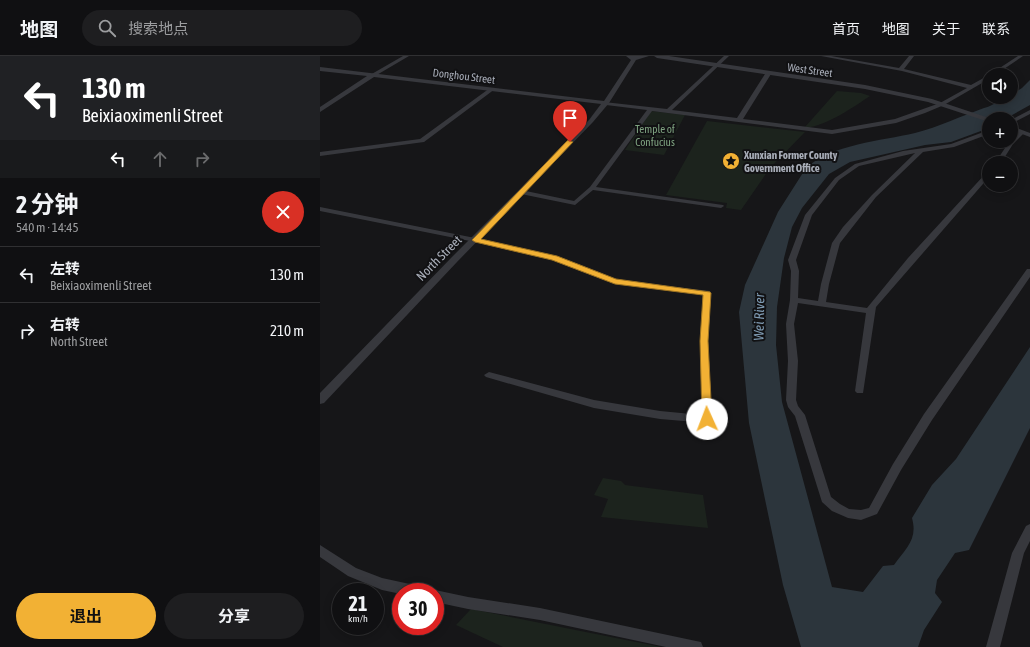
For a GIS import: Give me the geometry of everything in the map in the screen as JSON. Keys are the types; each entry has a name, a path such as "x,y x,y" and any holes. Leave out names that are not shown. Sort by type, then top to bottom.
{"street":[{"path":"320,110 373,75 407,56"},
{"path":"632,57 646,56"},
{"name":"West Street","path":"657,56 768,74 865,87 942,104 982,118"},
{"path":"668,111 727,56"},
{"path":"823,56 900,70 971,87"},
{"path":"900,70 912,56"},
{"path":"1003,68 1021,56"},
{"name":"North Street","path":"320,400 454,260 591,121 606,103 632,57"},
{"name":"Donghou Street","path":"320,68 606,103"},
{"path":"738,120 768,74"},
{"path":"606,103 839,132 896,121 942,104 982,81"},
{"path":"320,154 422,141 492,89"},
{"path":"521,192 575,203 592,188 650,109"},
{"path":"1018,118 1030,112"},
{"path":"1018,131 1030,135"},
{"path":"1003,156 1011,143 1022,132"},
{"path":"982,135 952,146 920,152 903,153 857,165 837,179 809,215 798,241 792,260 795,271 794,300 790,324 793,361 791,400 793,407 800,415 826,499 833,507 850,514 867,514 873,511 897,467 928,417 1030,271"},
{"path":"822,304 825,284 833,254 839,239 874,196 920,152"},
{"path":"860,390 870,311 872,306 911,260 982,182"},
{"path":"592,188 721,206"},
{"path":"320,209 475,240 554,258 570,263 615,282 707,293 704,341 707,419 660,415 594,404 489,375"},
{"path":"794,300 870,311"},
{"path":"993,647 1018,553 1030,529"},
{"path":"320,550 352,572 382,584 392,586"},
{"path":"444,598 540,614 696,647"}],"green space":[{"path":"837,91 861,93 870,96 829,121 812,127 805,127"},
{"name":"Temple of Confucius","path":"651,111 685,115 664,155 625,150"},
{"name":"Xunxian Former County Government Office","path":"707,121 805,132 770,168 741,210 726,208 727,203 666,195"},
{"path":"603,478 621,481 625,485 703,495 708,528 601,517 608,499 594,495"},
{"path":"471,609 661,647 503,647 456,625"}],"water":[{"name":"Wei River","path":"1030,80 1030,105 1018,112 982,112 982,131 951,142 925,145 850,162 829,174 802,208 792,227 784,258 777,307 776,345 782,402 832,587 863,592 883,566 894,565 910,543 913,532 912,518 932,485 956,459 1030,347 1030,428 969,550 955,553 937,580 935,593 942,602 924,630 918,647 801,647 783,585 749,423 739,312 745,285 778,212 806,168 817,160 843,148 924,131 993,104 1018,104 1018,91"}],"place":[{"name":"Xunxian Former County Government Office","path":"731,161"}],"route":[{"path":"570,142 475,240 554,258 570,263 615,282 707,293 704,341 707,419"}]}
